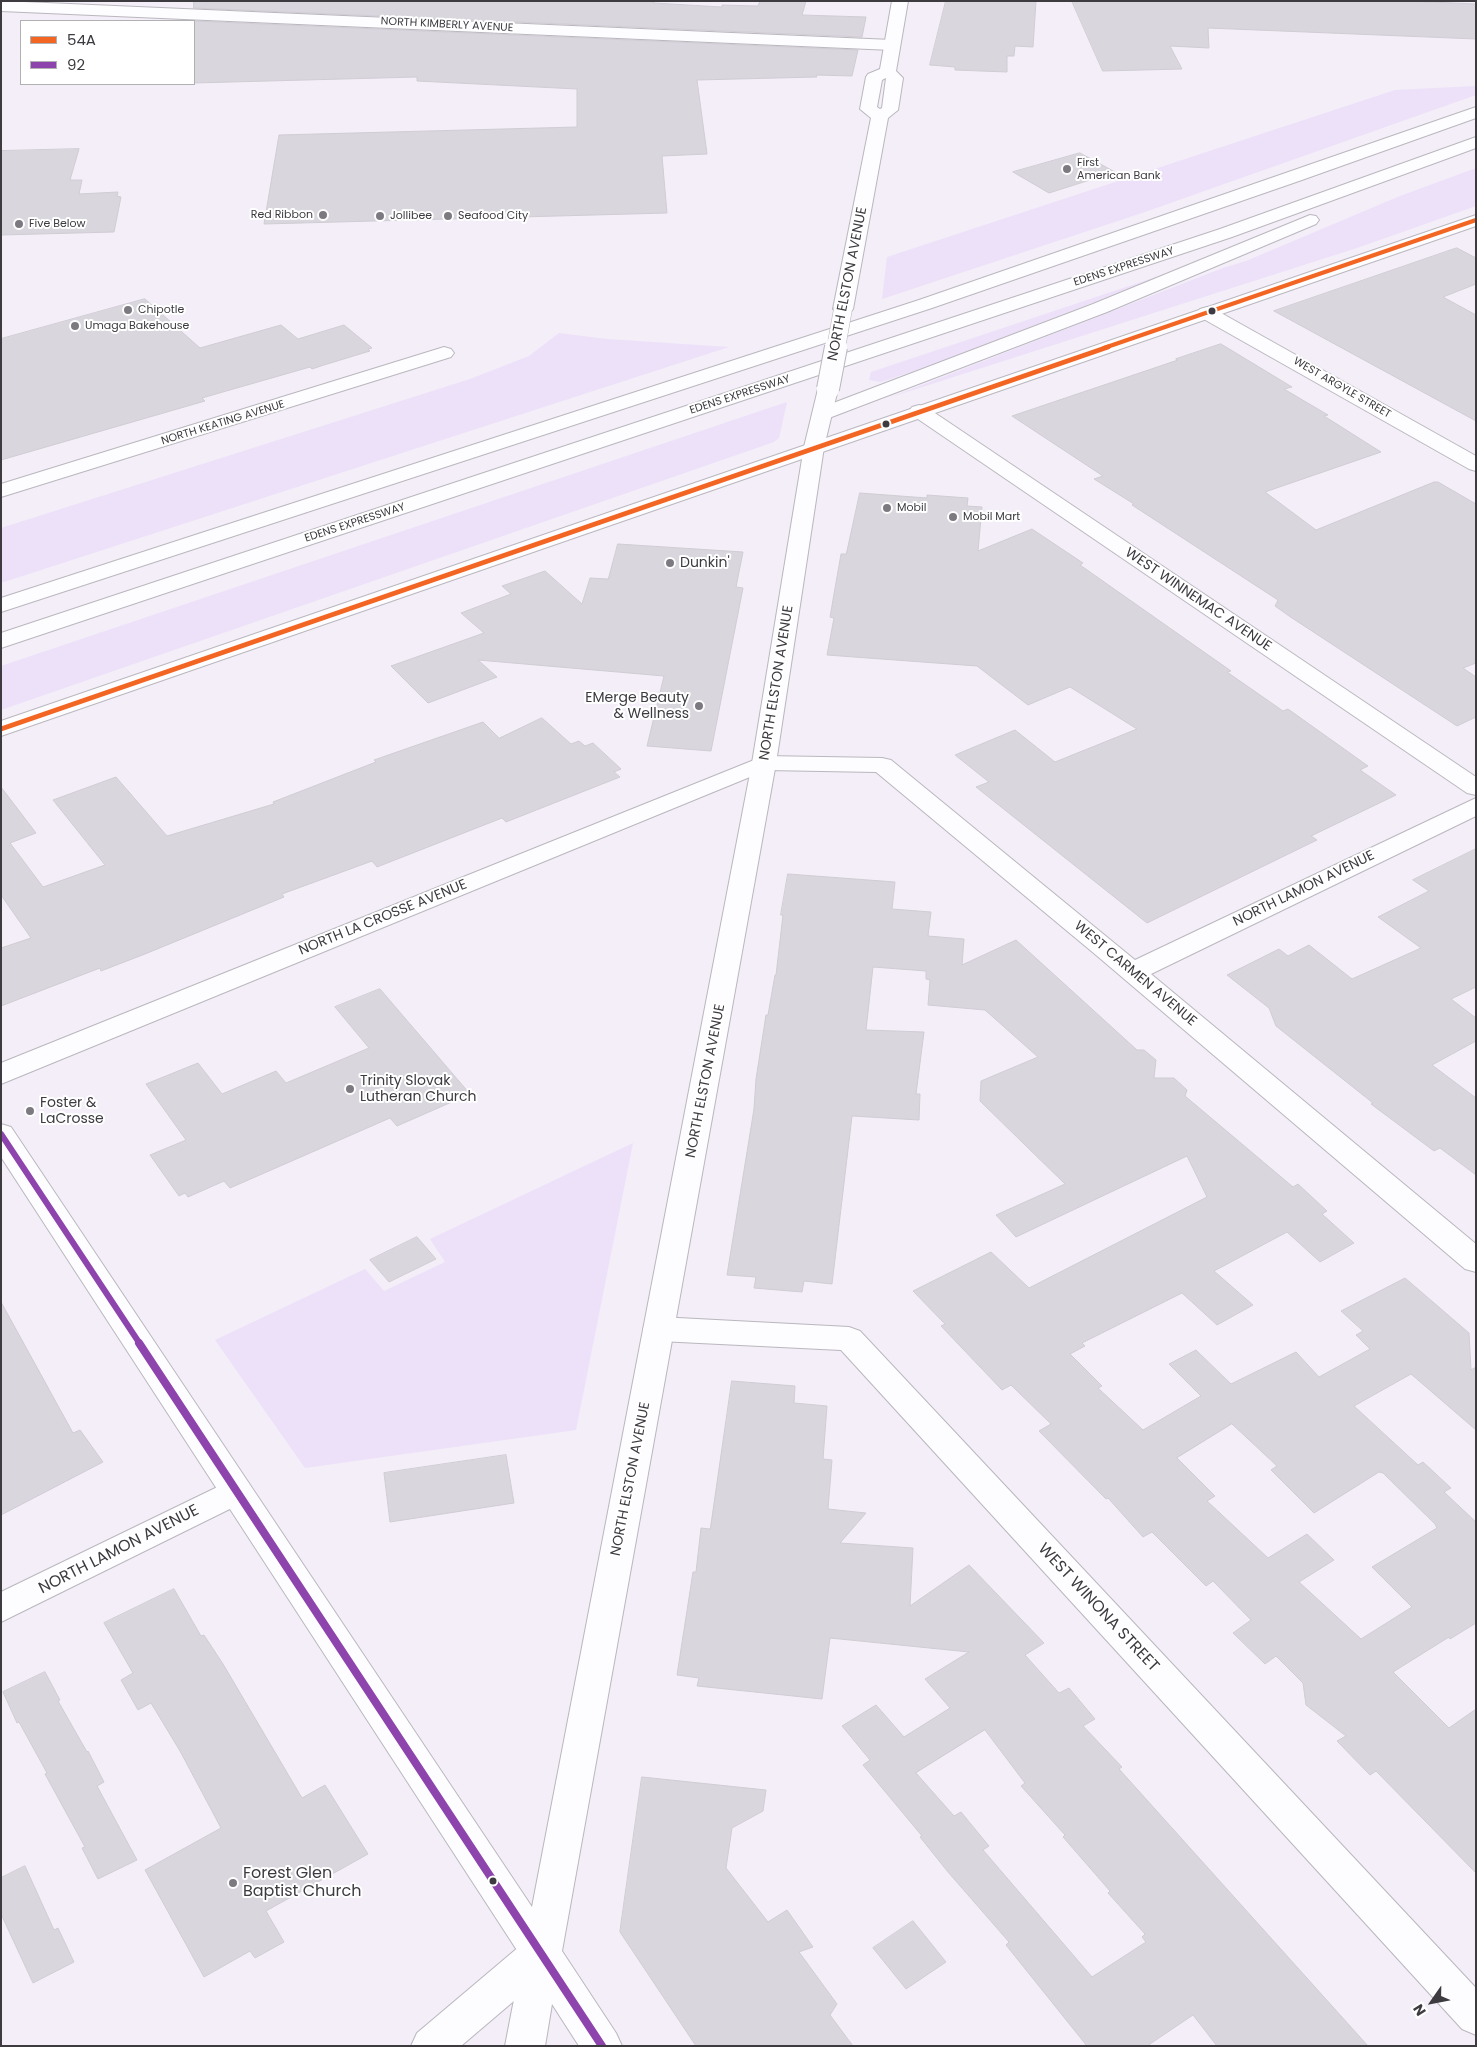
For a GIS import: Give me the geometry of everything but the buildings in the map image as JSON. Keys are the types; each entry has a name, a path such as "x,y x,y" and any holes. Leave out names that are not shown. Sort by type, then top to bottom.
{"main road":[{"name":"NORTH ELSTON AVENUE","path":"525,2046 764,763 814,447 828,389 859,234 880,116 890,110 895,78 888,72 900,1"},
{"name":"NORTH KIMBERLY AVENUE","path":"1,6 892,45"},
{"path":"1,605 997,280 1242,197 1476,112"},
{"name":"EDENS EXPRESSWAY","path":"1,641 1226,233 1476,142"},
{"path":"822,414 1100,308 1274,236 1325,214 1389,175"},
{"path":"1,729 814,447 1473,223"},
{"name":"WEST ARGYLE STREET","path":"1207,313 1476,465"},
{"name":"NORTH KEATING AVENUE","path":"1,492 444,353"},
{"name":"WEST WINNEMAC AVENUE","path":"919,411 1476,788"},
{"name":"WEST CARMEN AVENUE","path":"764,763 882,765 1476,1261"},
{"name":"NORTH LA CROSSE AVENUE","path":"1,1074 764,763"},
{"name":"NORTH LAMON AVENUE","path":"1132,972 1476,806"},
{"path":"1,1134 602,2046"},
{"name":"WEST WINONA STREET","path":"659,1329 850,1339 1476,2016"},
{"name":"NORTH LAMON AVENUE","path":"1,1608 236,1491"},
{"path":"431,2046 541,1953"}],"shaded area":[{"path":"1476,86 1476,95 1145,212 882,299 887,257 1395,90"},
{"path":"1476,168 1476,206 1360,247 891,397 1223,268 1246,261 1400,196"},
{"path":"1177,270 935,364 881,382 869,380 871,372"},
{"path":"559,333 607,339 729,347 1,583 1,528 470,379 529,356"},
{"path":"787,402 779,438 774,442 1,710 1,666"},
{"path":"633,1143 576,1430 305,1468 215,1340 365,1269 384,1291 445,1262 430,1239"}],"transit line":[{"name":"54A","path":"1,729 1476,220"},
{"name":"92","path":"1,1134 602,2046"}],"place":[{"name":"First American Bank","path":"1067,169"},
{"name":"Red Ribbon","path":"323,215"},
{"name":"Jollibee","path":"380,216"},
{"name":"Seafood City","path":"448,216"},
{"name":"Five Below","path":"19,224"},
{"name":"Chipotle","path":"128,310"},
{"name":"Umaga Bakehouse","path":"75,326"},
{"name":"Mobil","path":"887,508"},
{"name":"Mobil Mart","path":"953,517"},
{"name":"Dunkin'","path":"670,563"},
{"name":"EMerge Beauty & Wellness","path":"699,706"},
{"name":"Trinity Slovak Lutheran Church","path":"350,1089"},
{"name":"Foster & LaCrosse","path":"30,1111"},
{"name":"Forest Glen Baptist Church","path":"233,1883"}]}
